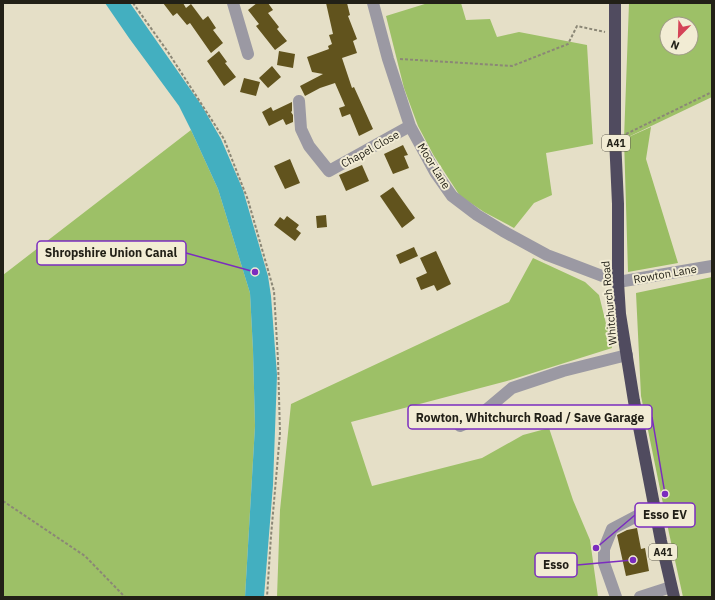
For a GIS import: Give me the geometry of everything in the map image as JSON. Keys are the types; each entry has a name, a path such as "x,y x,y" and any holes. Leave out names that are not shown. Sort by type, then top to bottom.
{"highway":[{"name":"Whitchurch Road","path":"616,3 615,138 620,314 634,401 654,507 673,592"}],"street":[{"path":"233,3 248,54"},
{"name":"Moor Lane","path":"373,3 388,58 410,126 435,172 452,196 476,215 503,232 547,255 618,282"},
{"name":"Chapel Close","path":"299,101 301,129 309,146 329,171 410,126"},
{"name":"Rowton Lane","path":"618,282 712,266"},
{"path":"460,426 474,420 512,388 563,371 627,355"},
{"path":"616,597 604,563 604,549 612,529 654,507"},
{"path":"640,597 673,592"}],"path":[{"path":"133,3 168,52 224,139 248,200 274,291 280,433 271,536 268,597"},
{"path":"388,58 512,66 568,44 577,26 615,34"},
{"path":"615,138 712,92"},
{"path":"3,501 85,556 125,597"}],"green space":[{"path":"428,3 461,3 466,20 490,19 497,37 519,32 587,45 593,144 546,153 552,195 534,203 514,228 484,212 460,196 434,156 418,126 404,88 386,16"},
{"path":"629,3 712,3 712,97 624,139"},
{"path":"651,127 646,159 678,263 628,272 624,139"},
{"path":"191,130 218,189 250,293 255,426 245,597 3,597 3,275"},
{"path":"533,258 585,282 599,295 612,348 507,381 351,422 372,486 482,458 523,435 549,428 573,500 590,540 598,597 277,597 280,510 291,404 509,302"},
{"path":"712,277 712,597 683,597 641,396 636,293"}],"water":[{"path":"105,3 130,3 202,106 221,139 243,190 268,276 277,375 273,485 264,597 245,597 255,426 250,293 218,189 179,106"}],"building":[{"path":"163,3 183,3 186,8 191,4 203,20 208,16 216,28 213,30 223,43 211,53 190,23 187,25 177,13 173,16"},
{"path":"257,3 268,3 273,10 268,13 279,27 277,29 287,41 275,50 256,26 259,24 248,10"},
{"path":"326,3 347,3 350,15 348,16 357,39 353,41 357,53 342,58 352,88 354,87 373,129 359,136 350,114 342,117 339,108 345,106 335,83 320,88 305,96 300,86 323,74 312,72 307,57 329,49 328,46 332,44 329,35 333,34"},
{"path":"219,51 227,62 225,63 236,77 224,86 207,61"},
{"path":"279,51 295,54 293,68 277,65"},
{"path":"272,66 281,77 268,88 259,78"},
{"path":"244,78 260,82 256,96 240,92"},
{"path":"292,102 291,112 293,115 293,122 286,125 283,119 269,126 262,112 271,107 273,111"},
{"path":"403,145 408,155 404,156 409,168 393,174 384,154"},
{"path":"290,159 300,183 285,189 274,166"},
{"path":"362,165 369,181 346,191 339,175"},
{"path":"393,187 415,218 402,228 380,196"},
{"path":"326,215 327,227 317,228 316,216"},
{"path":"287,216 299,225 296,229 301,233 295,241 274,225 280,217 284,220"},
{"path":"414,247 418,256 400,264 396,255"},
{"path":"436,251 451,284 437,291 434,285 421,290 416,278 427,273 420,258"},
{"path":"637,528 641,549 645,548 649,571 626,576 617,535 627,530"}],"place":[{"name":"Shropshire Union Canal","path":"255,272"},
{"name":"Rowton, Whitchurch Road / Save Garage","path":"665,494"},
{"name":"Esso EV","path":"596,548"},
{"name":"Esso","path":"633,560"}]}
